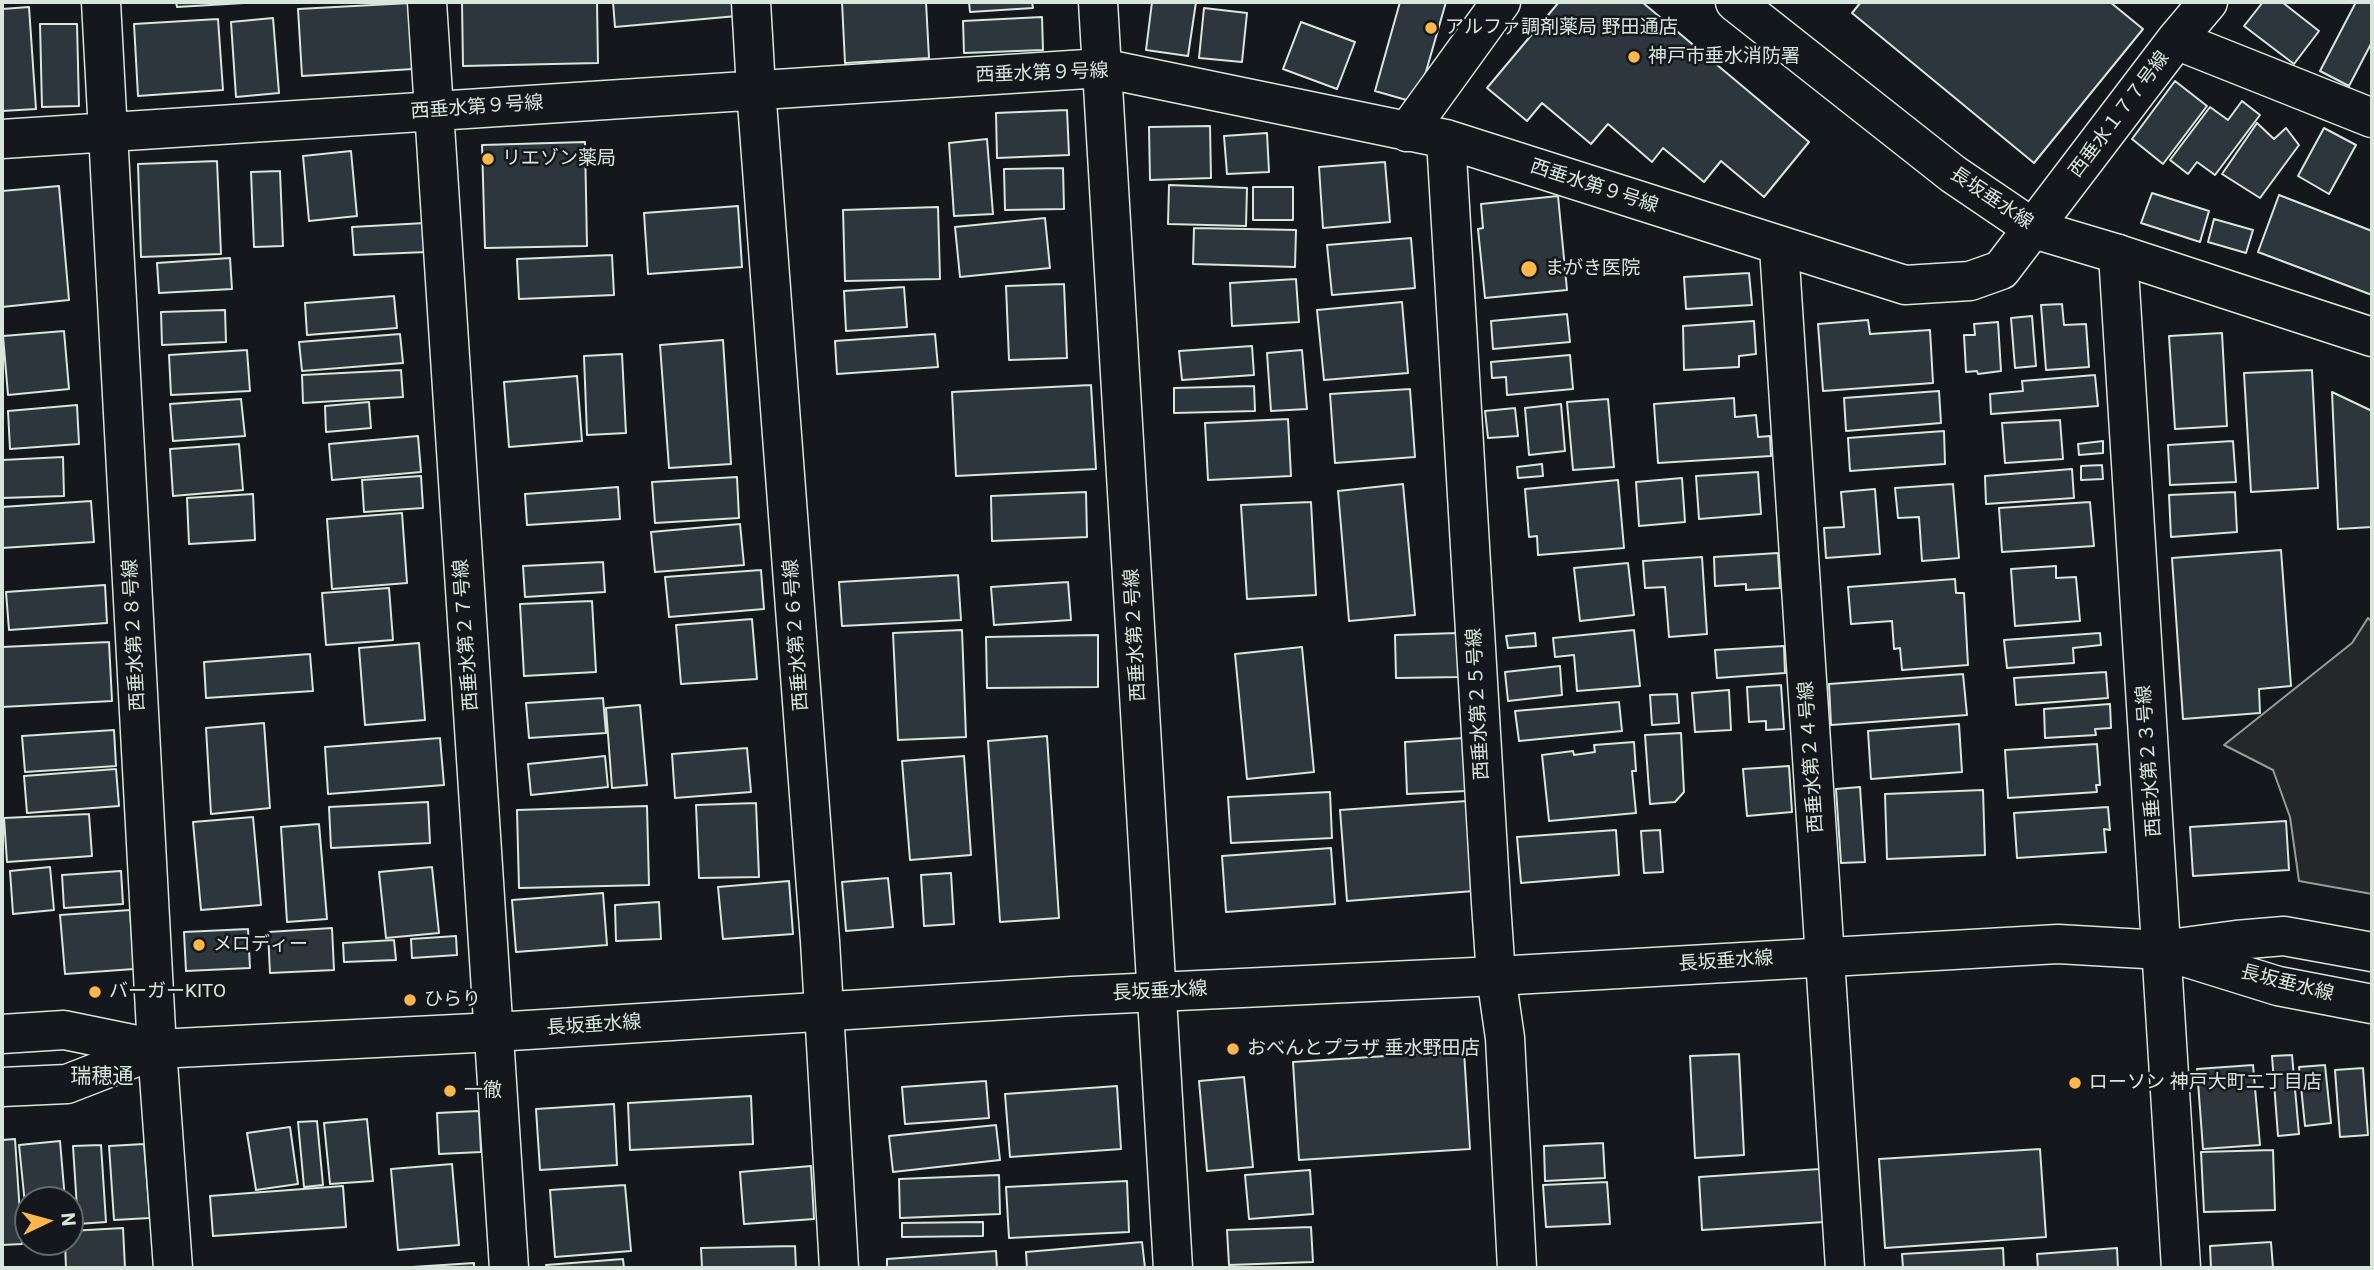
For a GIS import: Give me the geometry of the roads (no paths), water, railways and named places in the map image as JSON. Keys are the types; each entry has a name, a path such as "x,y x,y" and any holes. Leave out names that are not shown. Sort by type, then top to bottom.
{"street":[{"name":"西垂水第２８号線","path":"101,2 157,1049 173,1268"},
{"name":"西垂水第２７号線","path":"427,2 509,1268"},
{"name":"西垂水第２６号線","path":"751,2 839,1268"},
{"name":"西垂水第２号線","path":"1098,2 1173,1268"},
{"path":"1407,132 1501,2"},
{"name":"長坂垂水線","path":"1735,2 1953,174 2034,229 2372,337"},
{"name":"西垂水１７７号線","path":"2034,229 2176,40 2208,2"},
{"path":"2176,40 2372,118"},
{"name":"西垂水第９号線","path":"2,139 1102,68 1446,139 1905,285 1970,281 2001,270 2034,229"},
{"name":"西垂水第２５号線","path":"1446,139 1496,976 1505,1038 1517,1268"},
{"name":"西垂水第２４号線","path":"1779,247 1845,1268"},
{"name":"西垂水第２３号線","path":"2118,254 2181,1268"},
{"name":"長坂垂水線","path":"2,1034 64,1030 157,1049 495,1032 823,1010 2058,944 2162,950 2284,936 2372,952"},
{"name":"長坂垂水線","path":"2162,950 2278,986 2372,1004"},
{"name":"長坂垂水線","path":"2,1087 66,1084 157,1049"}],"place":[{"name":"アルファ調剤薬局 野田通店","path":"1431,28"},
{"name":"神戸市垂水消防署","path":"1634,57"},
{"name":"リエゾン薬局","path":"488,159"},
{"name":"まがき医院","path":"1529,269"},
{"name":"メロディー","path":"199,945"},
{"name":"バーガーKITO","path":"95,992"},
{"name":"ひらり","path":"410,1000"},
{"name":"おべんとプラザ 垂水野田店","path":"1233,1049"},
{"name":"ローソン 神戸大町二丁目店","path":"2075,1083"},
{"name":"一徹","path":"450,1091"}],"district":[{"name":"瑞穂通","path":"102,1078"}]}
